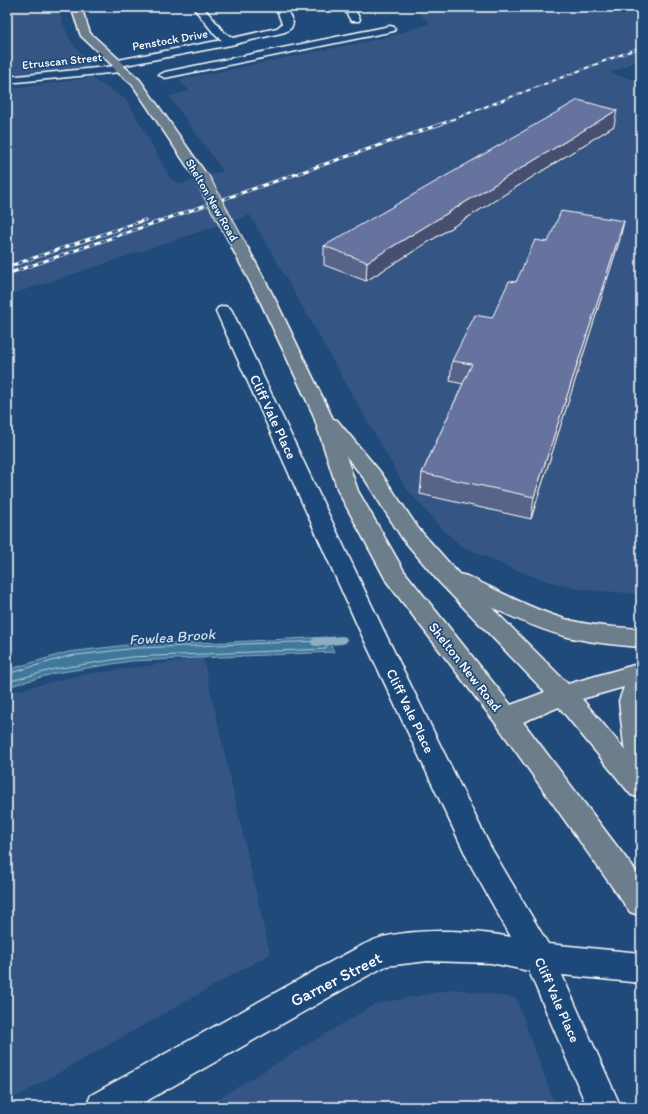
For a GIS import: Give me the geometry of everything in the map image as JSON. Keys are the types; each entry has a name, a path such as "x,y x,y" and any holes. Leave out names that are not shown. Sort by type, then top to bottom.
{"main road":[{"name":"Shelton New Road","path":"76,7 85,34 136,82 202,178 269,303 322,414 348,492 395,576 506,718 641,902"},
{"name":"Shelton New Road","path":"322,414 374,477 410,533 447,576 563,695 641,786"},
{"path":"447,576 507,604 560,626 617,636 641,638"},
{"path":"506,718 563,695 640,672"},
{"path":"640,672 632,702 637,746 641,753"}],"street":[{"name":"Penstock Drive","path":"198,7 229,43 254,57"},
{"name":"Penstock Drive","path":"118,66 266,35 281,30 287,26 288,23 281,7"},
{"path":"348,7 355,19"},
{"path":"165,75 390,29"},
{"name":"Etruscan Street","path":"7,80 118,66"},
{"name":"Cliff Vale Place","path":"224,311 371,629 480,855 539,958 604,1107"},
{"name":"Garner Street","path":"103,1107 347,970 383,952 428,946 484,948 539,958 641,968"}],"shaded area":[{"path":"7,7 57,7 69,39 90,64 89,66 86,68 7,76"},
{"path":"412,7 641,7 641,59 610,73 641,82 641,594 577,589 544,580 508,567 460,545 439,526 405,487 250,215 7,296 7,89 91,78 127,100 170,178 181,184 223,171 169,96 190,91 179,80 392,36 430,23"},
{"path":"203,658 270,954 7,1102 7,693 81,675"},
{"path":"454,989 516,998 556,1107 204,1107 375,1004"}],"water":[{"path":"327,637 334,652 131,661 56,673 7,687 7,670 68,652 136,644 230,642"}],"building":[{"path":"578,100 617,110 367,262 324,246"},
{"path":"561,211 624,221 534,497 422,473 472,364 452,361 475,315 492,318 509,281 516,282 535,240 548,242"}],"waterway":[{"name":"Fowlea Brook","path":"316,642 342,640"}],"railway":[{"path":"438,125 641,47"},
{"path":"7,274 441,124"},
{"path":"7,267 145,220"}]}
